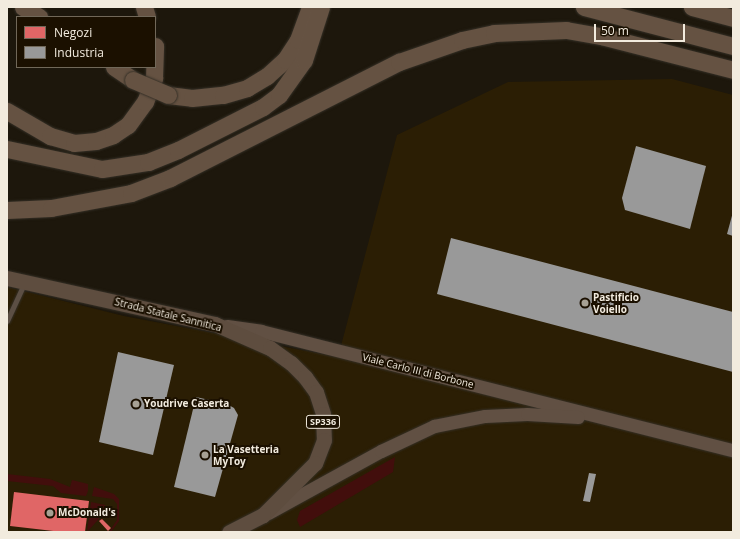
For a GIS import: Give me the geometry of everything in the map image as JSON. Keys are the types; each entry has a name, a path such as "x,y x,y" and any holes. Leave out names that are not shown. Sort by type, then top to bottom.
{"highway":[{"path":"23,7 37,16"},
{"path":"115,68 133,80 168,95 192,98 223,95 247,88 267,76 285,60 295,45 310,7"},
{"path":"7,149 102,169 148,162 178,150 263,107 279,95 304,60 321,7"},
{"path":"584,7 733,46"},
{"path":"692,7 733,18"},
{"path":"7,210 51,208 131,193 177,174 399,62 454,42 494,33 566,30 601,36 733,70"},
{"path":"7,111 50,136 74,143 96,141 112,135 128,125 145,102 154,78 154,68"}],"main road":[{"name":"Strada Statale Sannitica","path":"7,278 215,324 270,348 291,363 316,392 323,414 324,440 315,463 263,515 229,532"},
{"name":"Viale Carlo III di Borbone","path":"215,324 261,331 733,450"},
{"name":"Viale Carlo III di Borbone","path":"263,515 381,451 434,426 484,416 527,414 620,422"}],"lane":[{"path":"7,321 25,282"}],"shaded area":[{"path":"672,79 733,95 733,532 7,532 7,287 124,316 338,357 397,135 508,82"},
{"path":"395,457 393,472 300,527 297,520 300,511"},
{"path":"7,474 50,479 70,487 72,480 88,484 88,491 86,496 61,493 53,486 7,481"},
{"path":"94,487 114,494 119,499 119,521 111,532 109,532 117,520 117,504 113,499 92,496"},
{"path":"91,502 105,505 108,509 87,532"}],"building: Negozi":[{"name":"McDonald's","path":"14,492 89,501 85,532 62,532 10,526"},
{"path":"102,519 111,528 108,531 99,521"}],"building: Industria":[{"path":"636,146 706,166 690,229 625,210 622,198"},
{"path":"733,212 733,236 727,234"},
{"name":"Pastificio Voiello","path":"451,238 733,312 733,372 437,294"},
{"name":"Youdrive Caserta","path":"118,352 174,365 153,455 99,442"},
{"name":"La Vasetteria MyToy","path":"196,397 227,404 234,408 238,415 215,497 174,487"},
{"path":"589,473 596,474 590,502 583,501"}],"place":[{"name":"Pastificio Voiello","path":"585,303"},
{"name":"Youdrive Caserta","path":"136,404"},
{"name":"La Vasetteria MyToy","path":"205,455"},
{"name":"McDonald's","path":"50,513"}]}
